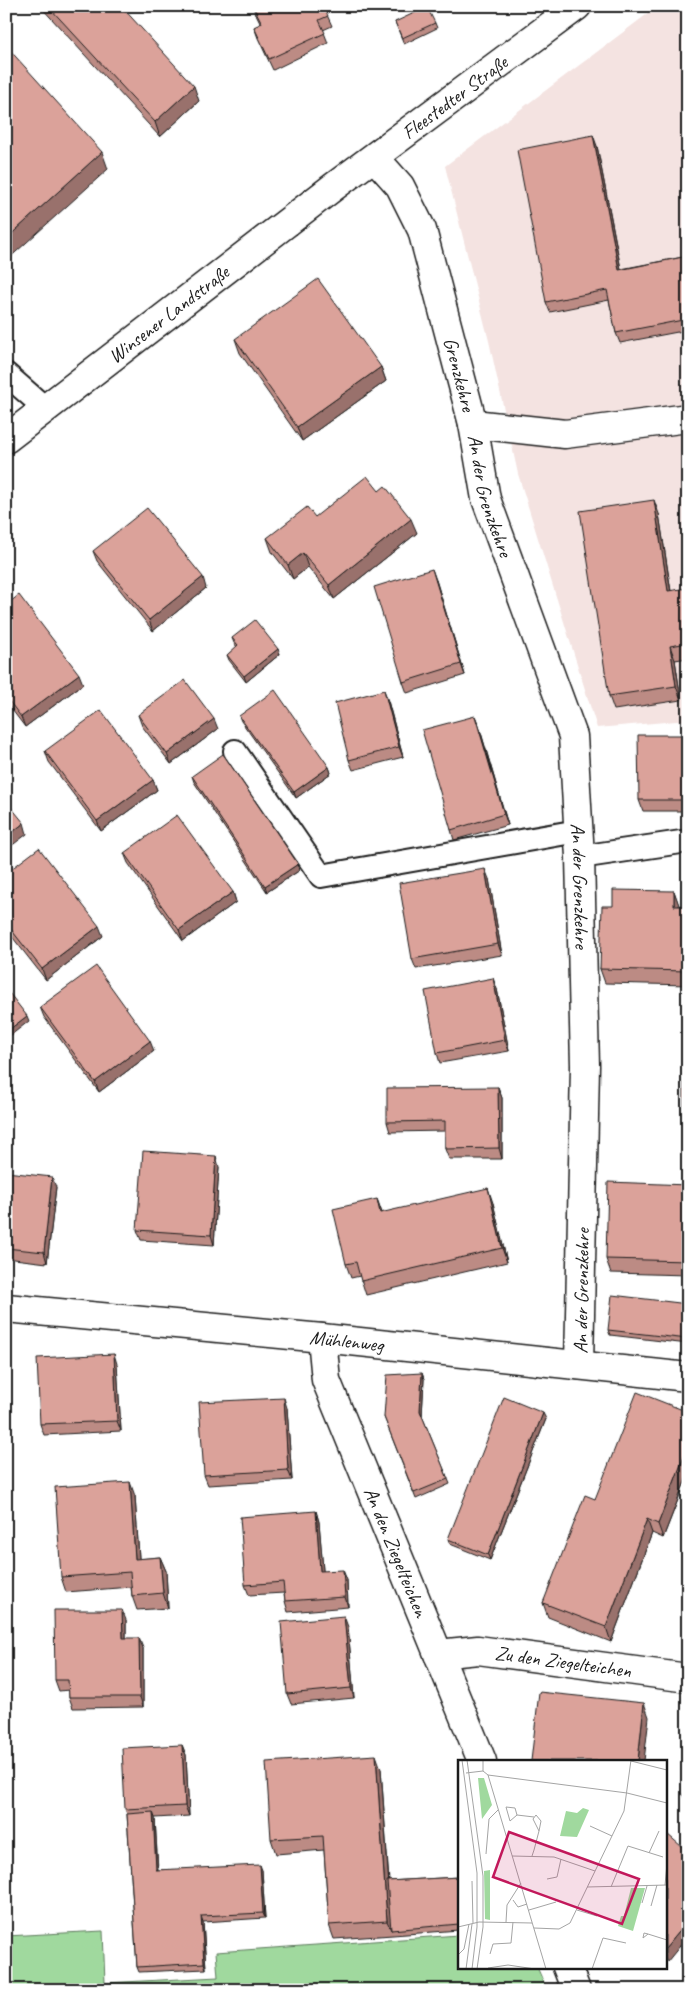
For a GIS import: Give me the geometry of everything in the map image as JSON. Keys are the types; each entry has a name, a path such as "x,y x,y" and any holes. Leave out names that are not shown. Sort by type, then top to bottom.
{"street":[{"name":"Fleestedter Straße","path":"332,188 578,6"},
{"name":"Grenzkehre","path":"374,158 400,186 422,230 473,424 565,434 688,418"},
{"name":"Winsener Landstraße","path":"6,439 332,188"},
{"name":"An der Grenzkehre","path":"473,424 486,499 572,736 580,858 585,1066 580,1364"},
{"name":"Mühlenweg","path":"6,1308 688,1376"},
{"name":"An den Ziegelteichen","path":"322,1338 326,1380 482,1760"},
{"name":"Zu den Ziegelteichen","path":"438,1654 478,1650 688,1678"},
{"path":"566,1968 576,1990"}],"lane":[{"path":"6,374 46,409"},
{"path":"235,751 321,876 578,830"},
{"path":"580,858 688,841"}],"shaded area":[{"path":"658,6 688,6 688,720 597,728 518,474 489,341 445,166"}],"green space":[{"path":"103,1931 105,1983 218,1977 216,1952 458,1935 458,1968 537,1968 547,1990 6,1990 6,1936"}],"building":[{"path":"48,6 121,6 194,86 155,122"},
{"path":"253,6 323,6 328,16 319,20 325,33 269,59 254,27 262,23"},
{"path":"427,7 435,23 402,38 395,22"},
{"path":"6,46 102,152 6,239"},
{"path":"593,135 619,270 688,256 688,319 616,333 607,290 546,302 517,150"},
{"path":"318,279 381,367 297,427 235,339"},
{"path":"367,476 379,491 385,486 411,519 329,585 303,553 288,565 267,538 307,507 315,517"},
{"path":"654,500 668,591 688,588 688,643 670,646 676,686 609,696 580,511"},
{"path":"147,508 203,577 149,620 93,551"},
{"path":"432,569 461,664 403,682 374,587"},
{"path":"19,595 79,674 21,717 6,697 6,605"},
{"path":"255,620 278,649 244,676 227,655 238,645 232,638"},
{"path":"185,680 214,719 167,754 138,715"},
{"path":"275,690 329,767 294,792 239,716"},
{"path":"384,690 399,747 349,760 335,703"},
{"path":"101,710 153,780 97,821 45,751"},
{"path":"475,716 504,814 451,830 422,730"},
{"path":"638,735 688,735 688,800 639,800"},
{"path":"223,754 298,864 265,886 192,776"},
{"path":"6,801 24,823 6,837"},
{"path":"177,815 233,892 179,930 124,853"},
{"path":"39,848 99,926 42,969 6,923 6,873"},
{"path":"485,869 498,944 412,959 399,883"},
{"path":"613,890 674,891 674,906 688,906 688,971 600,969 602,906 613,906"},
{"path":"96,966 150,1041 95,1082 40,1007"},
{"path":"493,978 505,1040 437,1053 425,991"},
{"path":"6,989 27,1016 6,1032"},
{"path":"684,1060 688,1060 688,1135 684,1135"},
{"path":"498,1087 499,1148 445,1149 445,1121 387,1122 387,1088"},
{"path":"143,1151 216,1156 211,1235 137,1230"},
{"path":"6,1172 52,1177 44,1252 6,1248"},
{"path":"608,1182 688,1185 688,1261 606,1259"},
{"path":"488,1188 502,1248 361,1281 356,1262 346,1264 333,1209 377,1199 380,1213"},
{"path":"612,1295 688,1304 688,1339 608,1330"},
{"path":"114,1354 117,1421 40,1424 37,1358"},
{"path":"422,1373 420,1411 448,1479 414,1493 384,1417 387,1375"},
{"path":"637,1392 688,1412 688,1446 658,1524 647,1519 606,1627 543,1603 585,1495 595,1499"},
{"path":"504,1397 543,1413 488,1555 448,1539"},
{"path":"284,1398 288,1470 204,1475 199,1402"},
{"path":"130,1482 135,1559 160,1557 163,1593 132,1596 130,1572 61,1577 55,1487"},
{"path":"316,1511 320,1571 343,1570 345,1597 285,1601 283,1582 245,1585 240,1517"},
{"path":"54,1610 122,1610 123,1638 139,1638 140,1697 69,1697 68,1680 55,1680"},
{"path":"344,1616 351,1688 287,1694 281,1622"},
{"path":"539,1692 644,1703 638,1760 531,1760"},
{"path":"182,1745 185,1806 125,1809 122,1748"},
{"path":"376,1755 387,1921 329,1925 323,1836 271,1839 266,1762"},
{"path":"688,1789 688,1798 683,1795"},
{"path":"153,1812 156,1870 260,1865 263,1913 201,1916 204,1963 137,1967 127,1814"},
{"path":"666,1835 688,1852 688,1921 666,1948"},
{"path":"458,1877 458,1924 391,1930 387,1881"}]}
